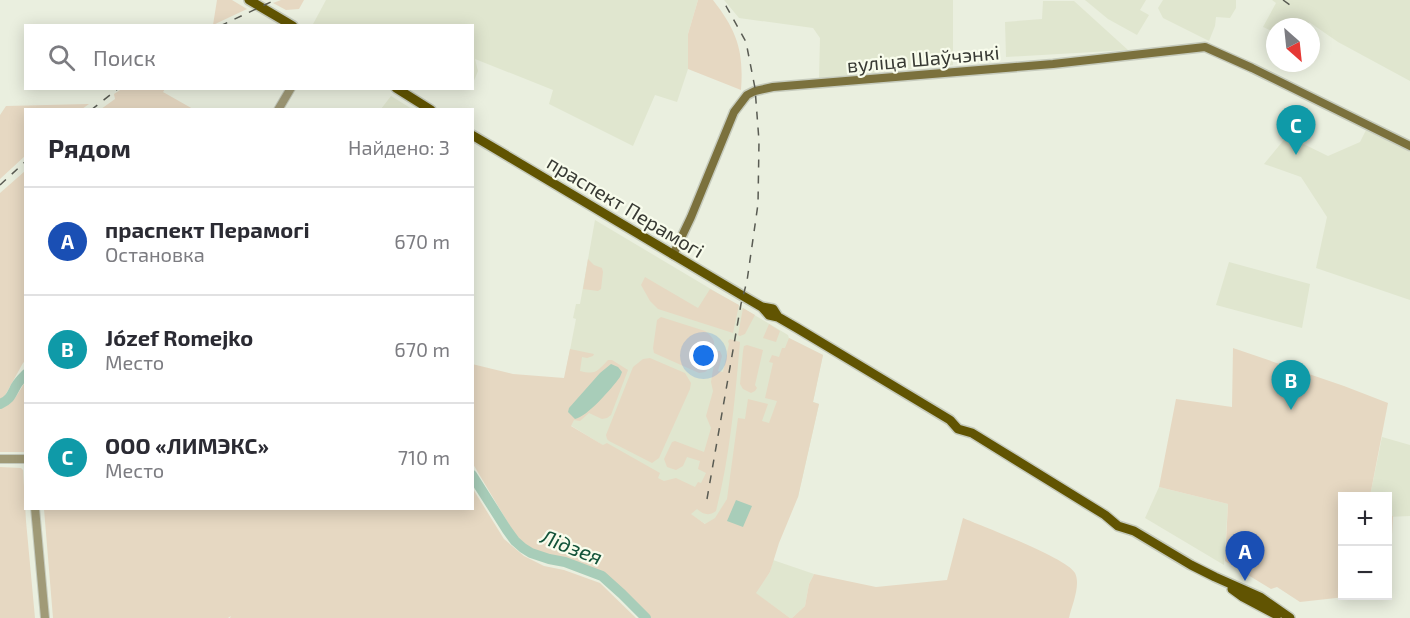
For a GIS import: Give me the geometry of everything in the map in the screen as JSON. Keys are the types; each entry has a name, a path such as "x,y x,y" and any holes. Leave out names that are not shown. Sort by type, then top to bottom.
{"main road":[{"path":"249,0 290,24"},
{"name":"вуліца Шаўчэнкі","path":"673,255 734,112 747,95 772,87 1205,47 1410,146"},
{"path":"399,90 428,108"},
{"name":"праспект Перамогі","path":"474,136 762,307 769,315 778,317 950,420 958,429 972,433 1105,515 1118,526 1134,531 1191,565 1260,597 1290,618"},
{"name":"праспект Перамогі","path":"1215,577 1243,597 1283,618"}],"street":[{"path":"279,108 290,90"},
{"path":"0,459 24,459"},
{"path":"35,510 45,618"}],"shaded area":[{"path":"217,0 232,0 247,9 215,24 213,24"},
{"path":"281,0 304,0 299,9 286,10 273,3"},
{"path":"326,0 698,0 688,34 688,69 677,102 655,95 633,146 549,104 553,90 475,59 478,71 474,81 474,24 313,24"},
{"path":"698,0 713,0 733,32 740,53 741,90 688,69 688,34"},
{"path":"724,0 953,0 953,65 819,78 820,38 813,28 739,18"},
{"path":"1085,0 1146,0 1140,10 1149,15 1137,35 1108,19"},
{"path":"1163,0 1236,0 1236,8 1230,18 1216,17 1209,41 1163,18 1158,8"},
{"path":"1272,0 1410,0 1410,81 1338,42 1320,30 1320,18 1268,18 1276,3"},
{"path":"1043,1 1074,1 1128,50 1006,57 1005,22 1042,19"},
{"path":"120,90 164,90 163,92 191,108 102,108 115,99 114,94"},
{"path":"391,96 410,108 382,108"},
{"path":"89,104 83,108 24,108 24,157 0,179 0,115 6,106"},
{"path":"1366,130 1410,152 1410,300 1316,268 1327,217 1301,177 1264,164 1287,136 1328,156 1360,142"},
{"path":"24,172 24,362 2,401 0,401 0,193"},
{"path":"595,220 788,335 789,338 823,355 813,402 819,404 798,497 738,545 637,480 627,460 557,417 576,319 573,318 576,304 580,304"},
{"path":"588,259 594,265 602,268 601,289 598,291 583,289"},
{"path":"1229,262 1310,284 1302,328 1216,305"},
{"path":"645,277 698,308 710,289 739,305 733,333 658,309 650,301 641,285"},
{"path":"743,308 755,315 745,334 740,336 738,335"},
{"path":"661,317 705,331 711,336 714,348 706,371 699,373 654,353 657,320"},
{"path":"769,324 780,331 776,342 763,338"},
{"path":"789,338 823,355 813,402 819,404 798,497 770,572 756,593 790,618 650,618 604,573 562,557 546,555 517,538 474,466 474,364 513,374 564,378 570,349 594,354 587,358 582,357 580,371 590,373 596,371 608,360 628,370 611,415 602,419 589,413 580,421 574,420 571,426 603,445 607,443 660,473 658,478 664,481 676,478 695,487 698,482 701,483 706,473 698,469 700,461 687,457 683,466 676,470 667,467 664,459 672,442 675,441 704,452 711,428 706,416 713,391 711,382 716,351 720,351 722,356 718,371 723,372 730,339 740,342 731,427 721,490 716,511 706,514 697,509 691,514 705,524 715,518 727,499 738,418 745,419 748,399 768,404 762,421 769,423 777,401 765,398 773,363 769,362 772,355 779,357 782,348 785,348"},
{"path":"744,346 763,350 755,385 757,388 751,393 743,389 740,384 743,351"},
{"path":"1233,348 1388,403 1371,492 1338,492 1338,598 1300,602 1277,587 1271,589 1225,561 1228,504 1159,487 1176,399 1232,407"},
{"path":"650,358 685,373 691,383 659,458 652,463 609,441 606,435 633,367 643,359"},
{"path":"611,364 622,372 620,377 592,408 575,419 568,412 569,408"},
{"path":"24,384 24,452 0,452 0,408 12,401"},
{"path":"1382,437 1410,445 1410,516 1392,517 1392,492 1371,492"},
{"path":"0,467 21,468 23,470 24,510 35,618 0,618"},
{"path":"1159,487 1228,504 1224,565 1145,518"},
{"path":"474,491 504,539 524,556 544,566 564,570 600,583 636,618 230,618 231,616 228,618 53,618 44,510 474,510"},
{"path":"736,500 752,506 743,527 727,521"},
{"path":"963,518 1041,551 1069,567 1075,573 1077,583 1069,618 792,618 805,606 809,584 814,574 876,587 947,580"},
{"path":"773,560 814,574 809,584 805,606 792,618 755,593 770,572"}],"waterway":[{"name":"Лідзея","path":"0,404 8,399 24,376"},
{"name":"Лідзея","path":"474,478 507,530 523,548 531,553 565,562 602,576 646,618"}],"railway":[{"path":"224,24 275,0"},
{"path":"707,499 747,281 758,204 759,141 755,88 746,42 721,0"},
{"path":"1283,0 1294,8"},
{"path":"94,108 116,90"},
{"path":"0,185 24,163"}],"place":[{"name":"ООО «ЛИМЭКС»","path":"1296,155"},
{"name":"Józef Romejko","path":"1291,410"},
{"name":"праспект Перамогі","path":"1245,581"}]}
